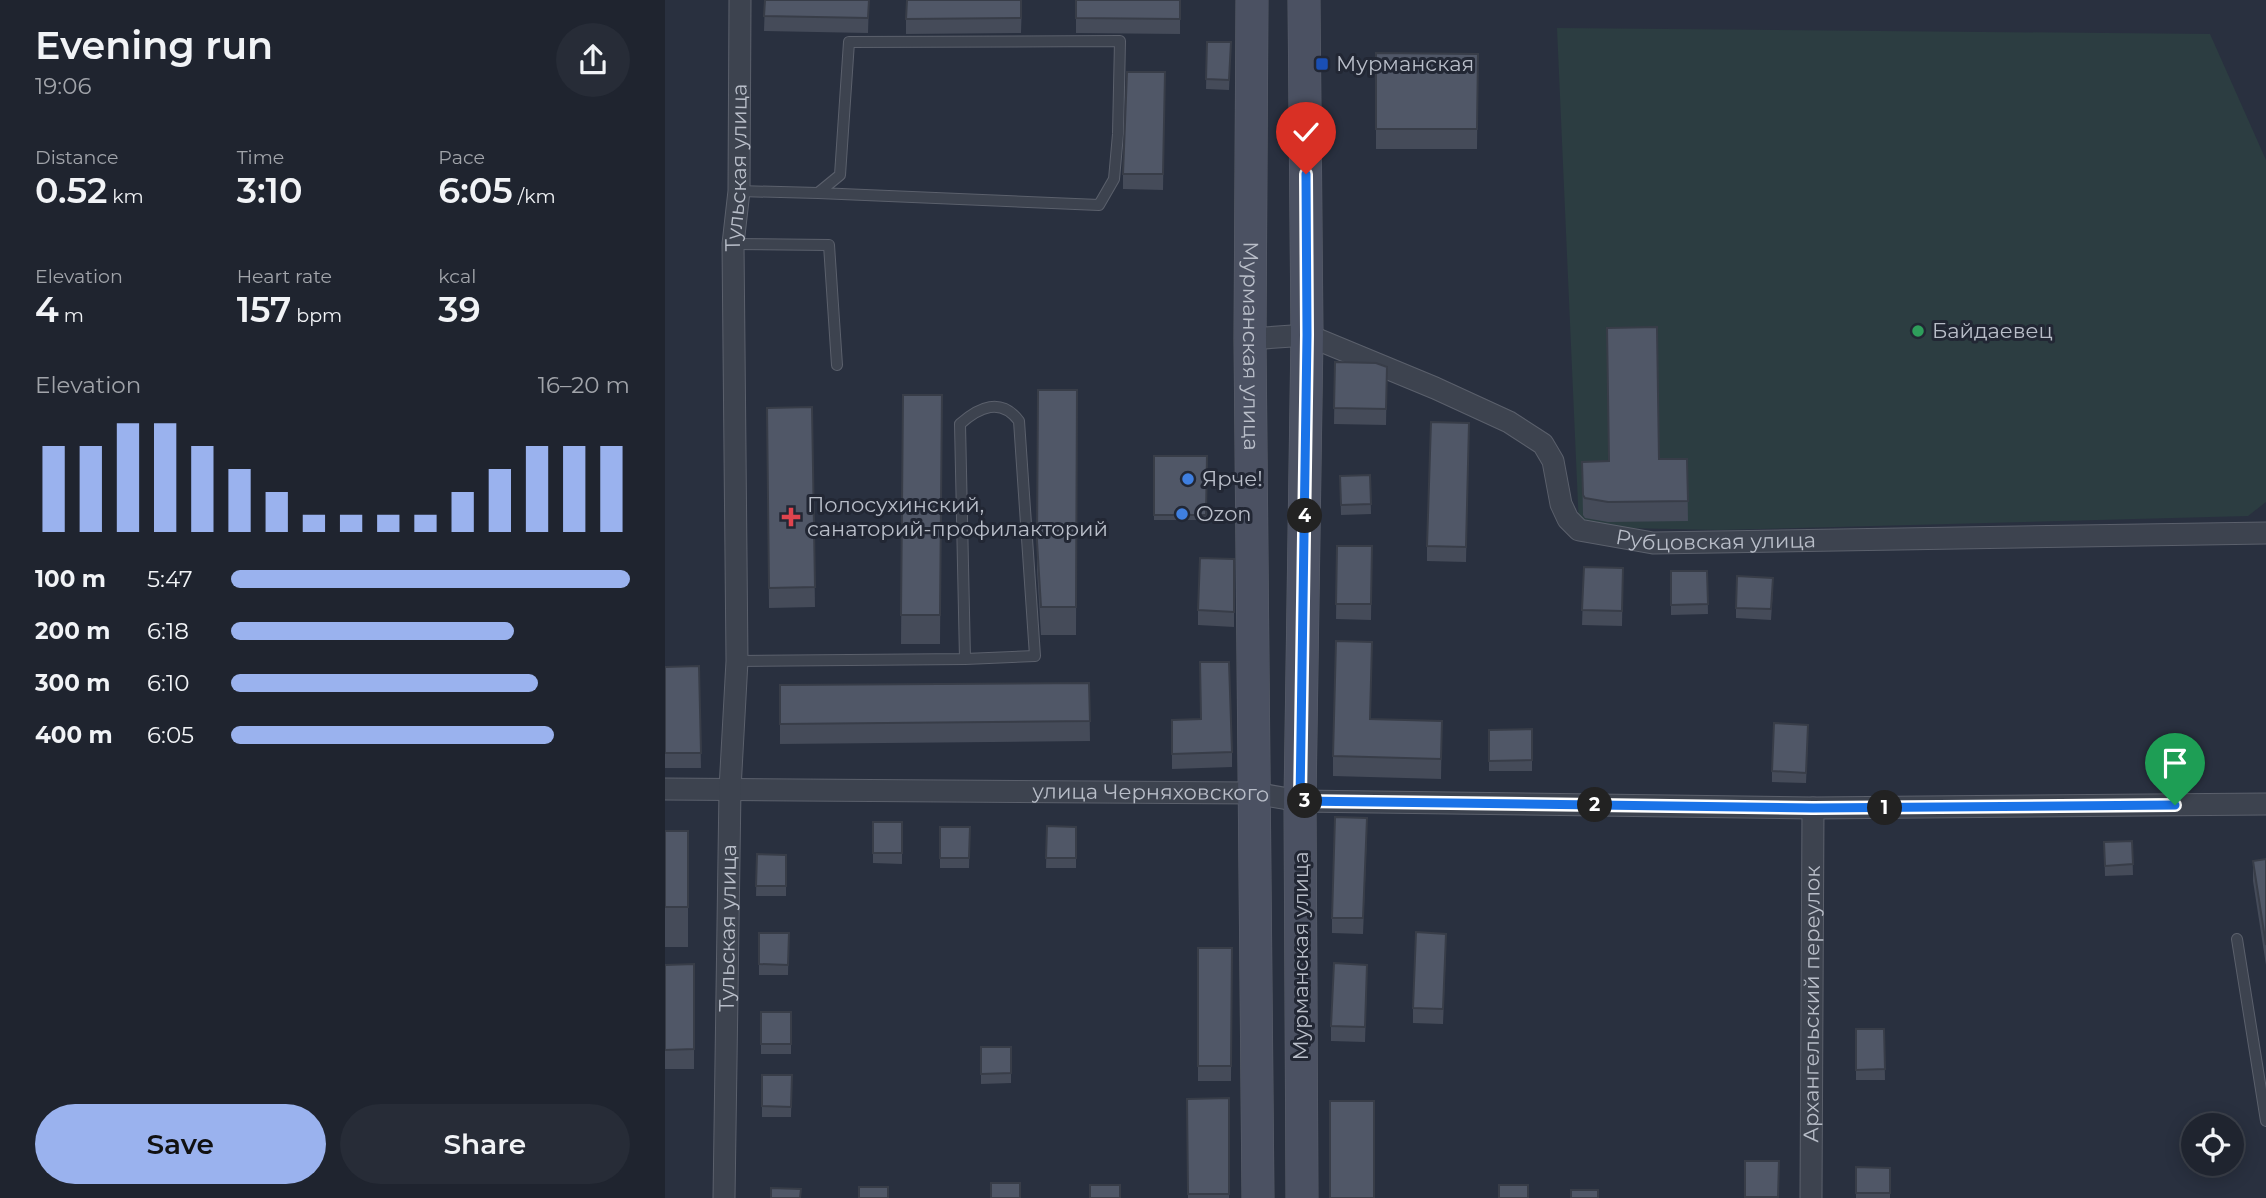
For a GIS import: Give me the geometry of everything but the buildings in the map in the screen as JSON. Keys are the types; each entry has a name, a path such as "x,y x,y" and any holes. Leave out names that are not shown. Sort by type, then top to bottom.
{"main road":[{"name":"Мурманская улица","path":"1252,0 1251,339 1258,1198"},
{"name":"Мурманская улица","path":"1302,1198 1300,801 1307,335 1304,0"}],"street":[{"name":"Тульская улица","path":"724,1198 730,789 737,661 733,244 739,191 740,0"},
{"name":"Рубцовская улица","path":"1251,339 1307,335 1509,422 1543,444 1553,461 1561,504 1568,519 1579,530 1653,543 2266,533"},
{"name":"улица Черняховского","path":"665,789 1254,793 1300,801 1813,808 2266,804"},
{"name":"Архангельский переулок","path":"1811,1198 1813,808"}],"lane":[{"path":"739,191 1099,205 1114,178 1118,134 1119,41 849,42 840,175 818,193"},
{"name":"Тульская улица","path":"733,244 829,245 837,365"},
{"path":"737,661 965,659 1035,656 1019,421 1011,410 995,407 975,411 960,424 965,659"},
{"path":"2238,939 2266,1121"}],"shaded area":[{"name":"Байдаевец","path":"1557,28 2210,34 2266,160 2266,502 2248,516 1719,530 1579,527"}],"place":[{"name":"Мурманская","path":"1322,64"},
{"name":"Байдаевец","path":"1918,331"},
{"name":"Ярче!","path":"1188,479"},
{"name":"Ozon","path":"1182,514"},
{"name":"Полосухинский, санаторий-профилакторий","path":"791,517"}],"route":[{"path":"1306,174 1307,335 1300,801 1813,808 2175,805"}]}
